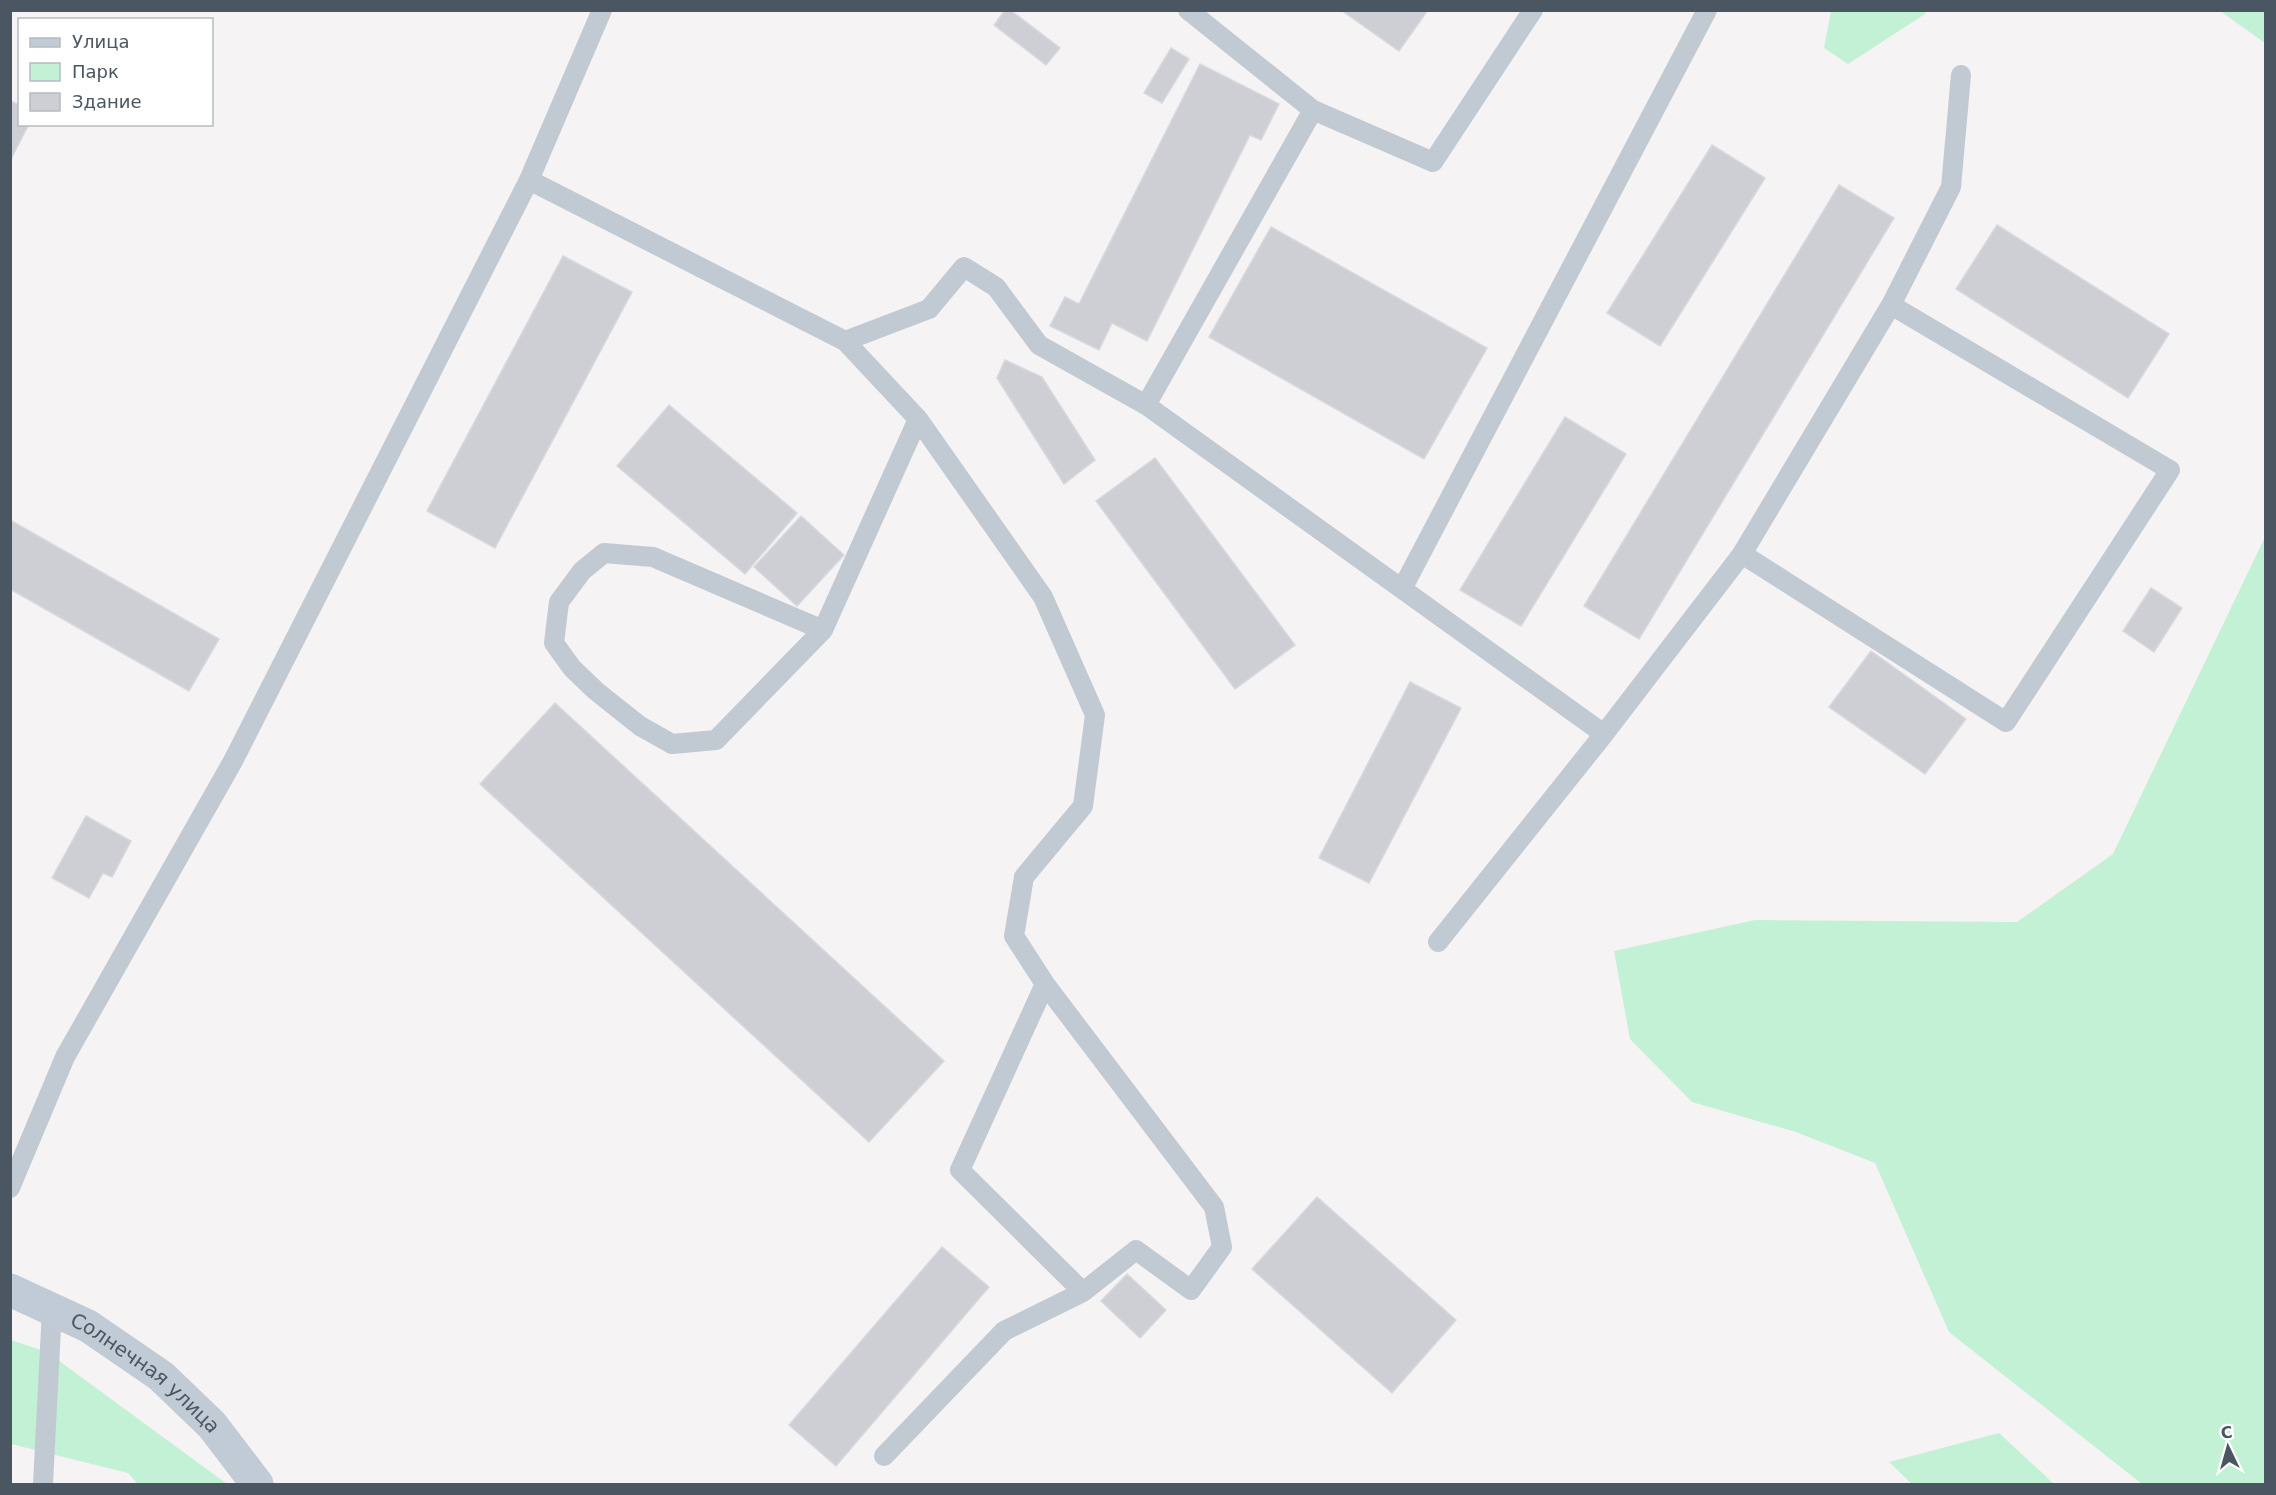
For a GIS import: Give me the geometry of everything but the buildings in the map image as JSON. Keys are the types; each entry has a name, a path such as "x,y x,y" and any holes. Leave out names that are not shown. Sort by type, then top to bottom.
{"street":[{"name":"Солнечная улица","path":"10,1290 88,1326 161,1376 212,1425 257,1485"}],"lane":[{"path":"10,1188 64,1057 233,760 528,180 602,10"},
{"path":"1188,10 1313,111 1433,162 1533,10"},
{"path":"1402,589 1707,10"},
{"path":"1438,942 1604,734 1742,554 1892,305 1951,187 1961,75"},
{"path":"1146,405 1313,111"},
{"path":"528,180 845,341 918,419 1043,597 1095,715 1083,806 1024,877 1014,936 1045,984 1214,1206 1222,1247 1191,1290 1136,1250 1083,1293 1004,1331 884,1456"},
{"path":"845,341 929,309 964,267 996,286 1039,345 1146,405 1604,734"},
{"path":"1742,554 2006,722 2170,470 1892,305"},
{"path":"823,630 653,557 604,553 582,571 559,602 554,643 572,668 596,691 640,726 672,744 716,740 823,630 918,419"},
{"path":"1045,984 960,1170 1083,1293"},
{"path":"43,1485 52,1310"}],"green space":[{"path":"1831,10 1926,11 1925,14 1848,64 1824,48"},
{"path":"2220,11 2265,11 2265,43"},
{"path":"2265,537 2265,1484 2142,1484 1949,1332 1875,1163 1796,1132 1692,1102 1630,1039 1614,951 1755,920 2017,922 2113,854"},
{"path":"11,1340 47,1352 227,1484 138,1484 128,1473 11,1444"},
{"path":"1999,1433 2054,1484 1912,1484 1889,1462"}]}
